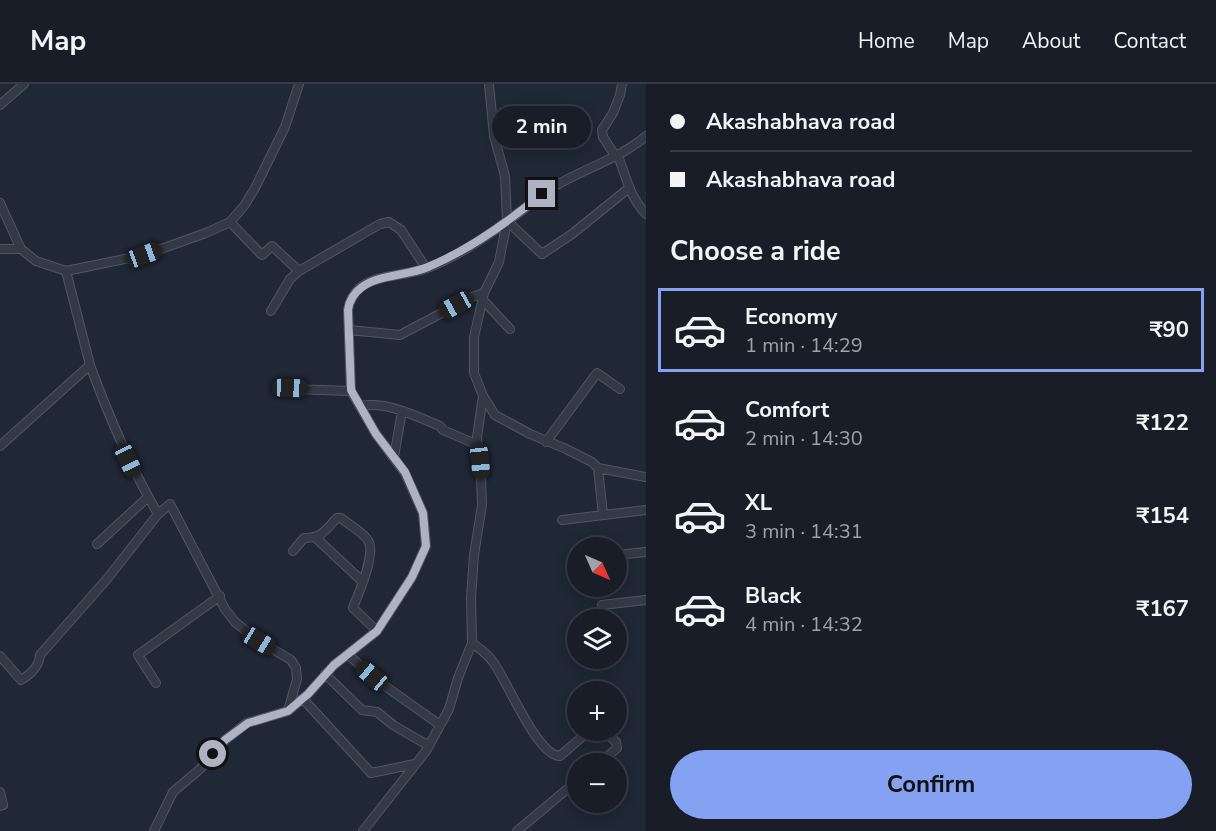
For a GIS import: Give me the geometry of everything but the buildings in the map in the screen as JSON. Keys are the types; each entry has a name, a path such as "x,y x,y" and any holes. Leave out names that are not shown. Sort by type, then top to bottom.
{"street":[{"path":"0,105 24,84"},
{"path":"0,203 21,249 36,261 66,271 144,255 230,222 244,206 255,188 285,127 299,84"},
{"path":"489,84 494,136 505,176 507,221 499,262 483,296 474,337 474,373 483,396 495,415 546,442 564,448 598,468 646,477"},
{"path":"622,84 613,113 602,130 603,137 617,156 629,188 639,207 646,214"},
{"path":"154,831 172,792 200,769 225,740 248,723 288,711 303,699 325,674 377,631 412,577 426,546 423,513 405,472 376,434 351,390 348,306 350,300 361,288 373,281 426,268 459,252 507,221 542,194 576,174 617,156 646,136"},
{"path":"507,221 542,254 572,234 629,188"},
{"path":"230,222 260,253 264,254 272,246 298,271"},
{"path":"271,311 290,279 298,271 380,224 389,222 401,230 426,268"},
{"path":"0,249 21,249"},
{"path":"66,271 90,365 121,444 158,514"},
{"path":"483,296 510,329"},
{"path":"349,330 400,335 472,297 483,296"},
{"path":"0,446 90,365"},
{"path":"546,442 597,373 620,389"},
{"path":"290,388 351,390"},
{"path":"363,831 429,746 449,709 472,643 471,598 474,555 482,505 478,426 483,396"},
{"path":"360,406 374,404 402,411 440,426 443,430 478,446"},
{"path":"394,457 402,411"},
{"path":"598,468 603,515"},
{"path":"97,544 148,497"},
{"path":"0,656 21,680 31,673 39,664 40,655 107,579 158,514 170,504 225,609 235,622 259,641 291,660 296,668 297,679 288,711"},
{"path":"562,520 646,510"},
{"path":"316,538 337,518 370,542 363,582 353,608 377,631"},
{"path":"293,551 304,538 316,538 363,582"},
{"path":"627,554 646,552"},
{"path":"156,683 138,655 220,596"},
{"path":"602,605 646,600"},
{"path":"472,643 485,652 494,663 513,699 545,750 554,756 560,756 577,741"},
{"path":"348,655 385,686 440,725"},
{"path":"325,674 362,710 377,712 393,725 429,746"},
{"path":"303,699 371,773 415,764"},
{"path":"611,753 617,748 615,741"},
{"path":"517,831 567,789"},
{"path":"0,792 3,805 0,806"}],"route":[{"path":"213,754 225,740 248,723 288,711 308,694 334,665 377,631 412,577 426,546 423,513 405,472 376,434 351,390 348,310 350,300 361,288 373,281 426,268 451,256 519,213 542,194"}]}
